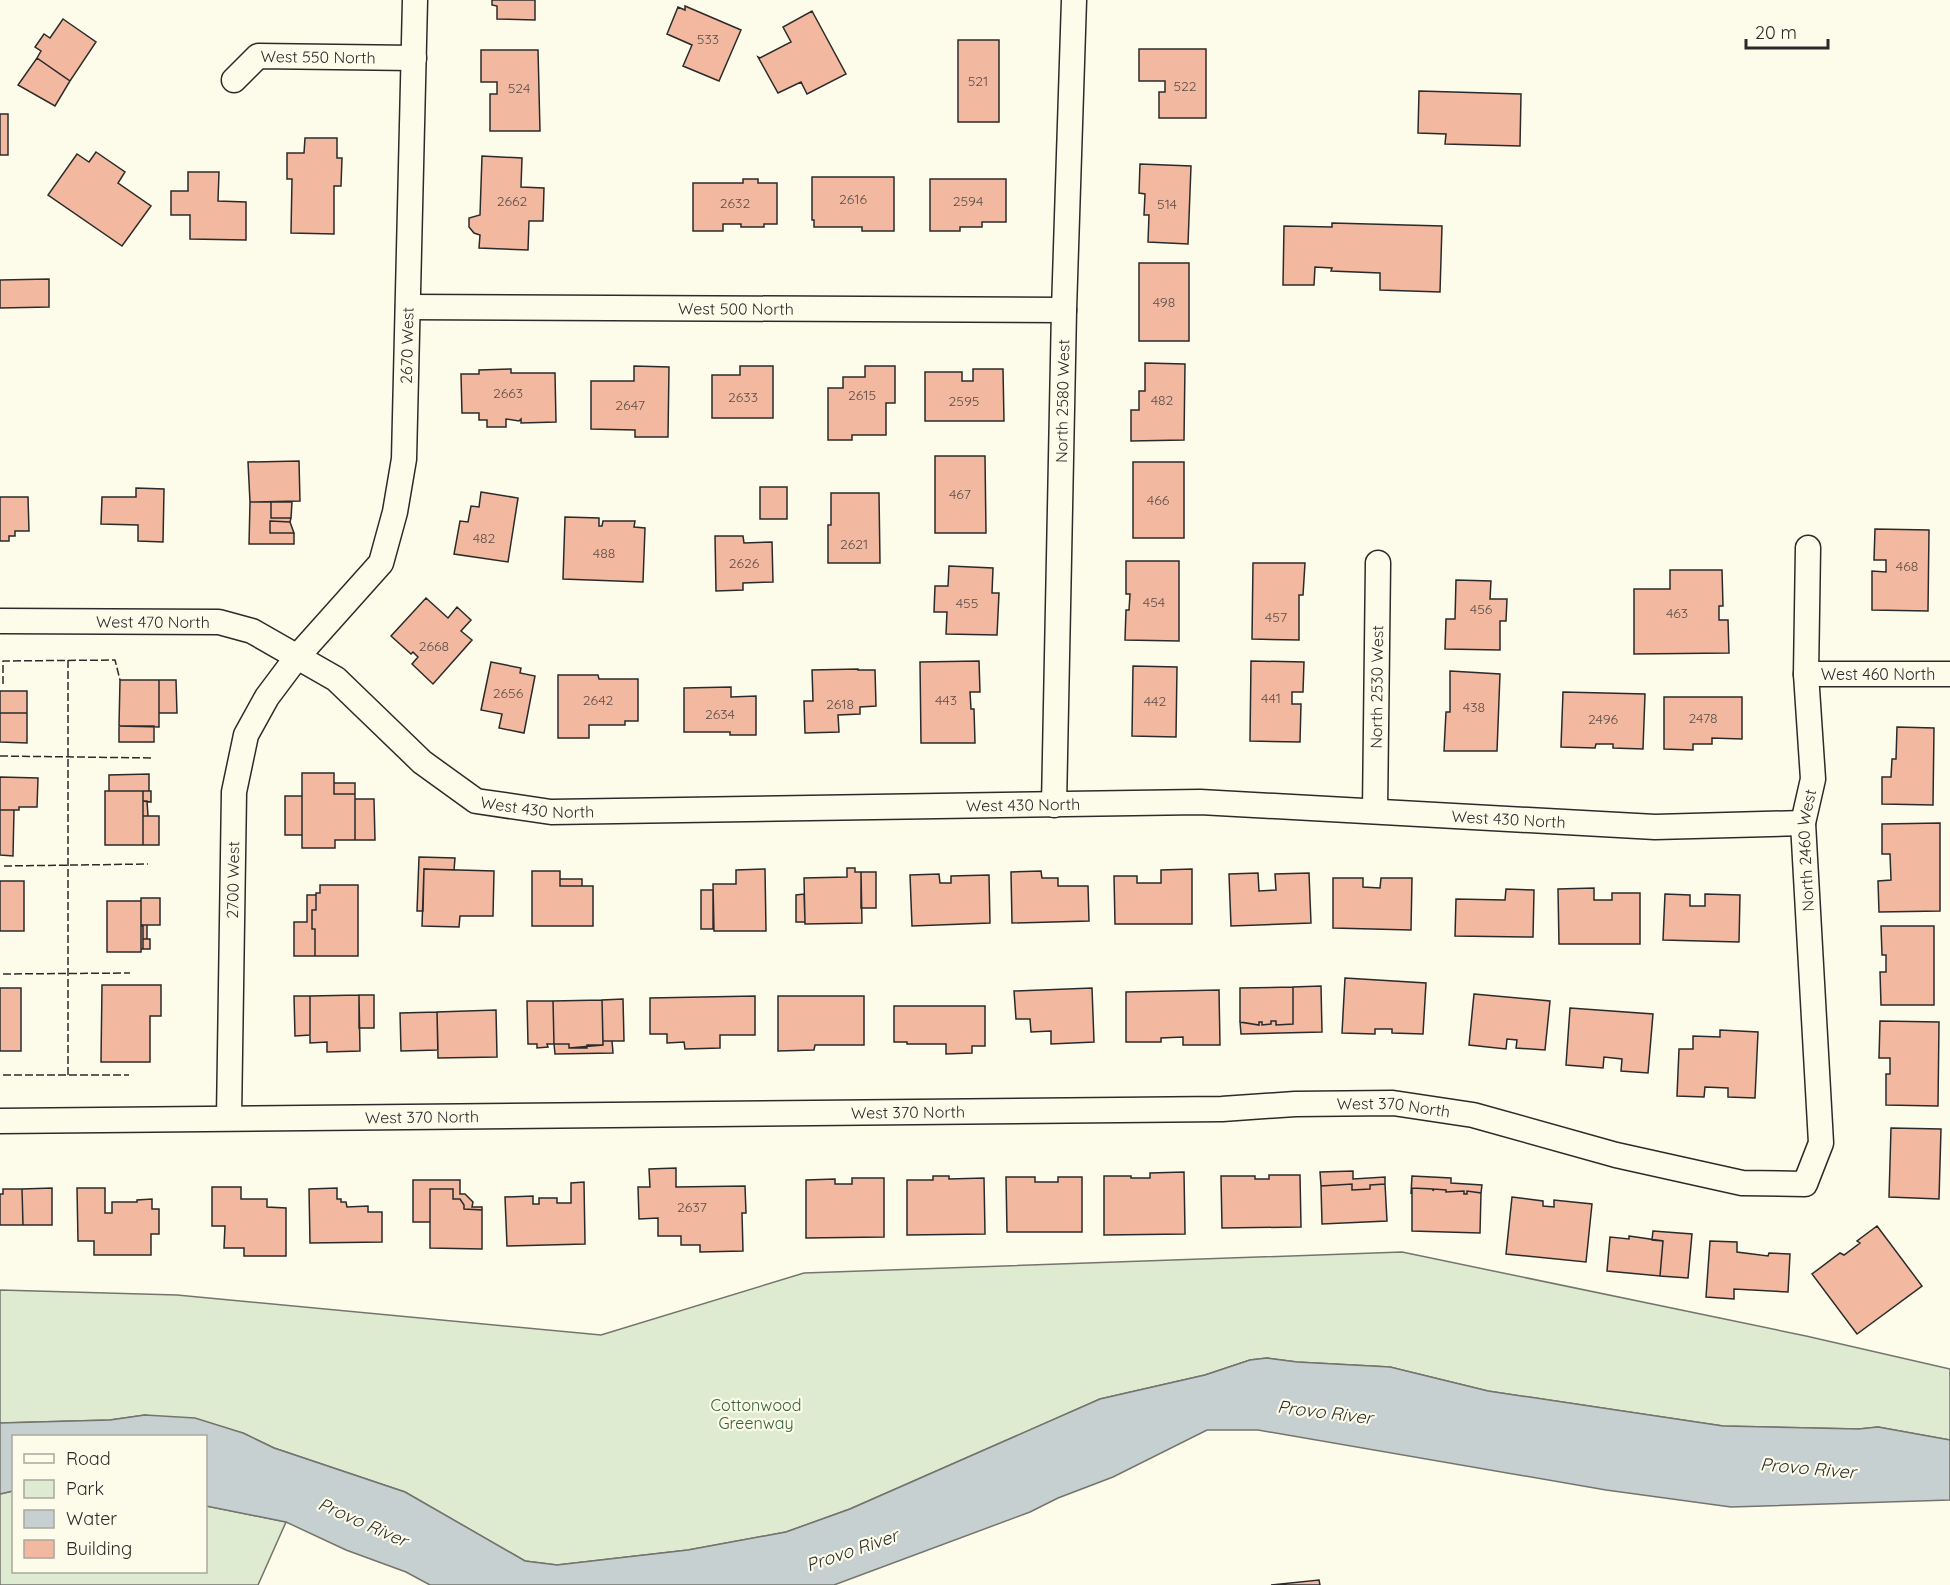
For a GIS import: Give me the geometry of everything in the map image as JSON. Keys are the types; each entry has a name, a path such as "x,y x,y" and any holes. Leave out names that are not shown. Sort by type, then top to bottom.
{"street":[{"name":"2670 West","path":"297,657 381,563 395,512 404,459 415,0"},
{"name":"North 2580 West","path":"1054,805 1064,310 1074,0"},
{"name":"West 550 North","path":"234,80 258,56 414,58"},
{"name":"West 500 North","path":"408,307 1064,310"},
{"name":"North 2460 West","path":"1804,1184 1821,1143 1803,823 1813,779 1806,674 1808,548"},
{"name":"North 2530 West","path":"1375,811 1378,563"},
{"name":"West 470 North","path":"0,621 219,622 252,631 297,657"},
{"name":"West 430 North","path":"297,657 336,679 422,762 476,801 551,812 1200,802 1655,827 1803,823"},
{"name":"2700 West","path":"229,1118 234,792 246,735 267,697 297,657"},
{"name":"West 460 North","path":"1806,674 1950,674"},
{"name":"West 370 North","path":"0,1121 1210,1109 1294,1104 1393,1103 1473,1115 1616,1155 1742,1183 1804,1184"}],"green space":[{"name":"Cottonwood Greenway","path":"1402,1252 1806,1336 1950,1369 1950,1440 1878,1427 1859,1429 1723,1426 1488,1391 1390,1367 1297,1362 1267,1358 1250,1360 1205,1375 1100,1399 850,1509 786,1532 688,1550 557,1565 525,1561 405,1492 274,1448 243,1433 145,1415 110,1420 0,1423 0,1290 177,1295 601,1335 804,1273"},
{"path":"12,1491 12,1573 207,1573 207,1506 286,1522 258,1585 0,1585 0,1494"}],"water":[{"name":"Provo River","path":"1267,1358 1297,1362 1390,1367 1488,1391 1723,1426 1859,1429 1878,1427 1950,1440 1950,1500 1731,1507 1606,1490 1258,1430 1207,1430 1113,1477 1058,1498 1030,1512 834,1585 430,1585 406,1572 346,1550 286,1522 207,1506 207,1435 12,1435 12,1491 0,1494 0,1423 110,1420 145,1415 195,1418 243,1433 274,1448 405,1492 525,1561 557,1565 688,1550 786,1532 850,1509 1100,1399 1205,1375 1250,1360"}],"building":[{"path":"492,0 535,0 535,20 497,19 497,6 492,5"},
{"path":"685,6 741,30 719,81 683,66 692,45 667,34 678,7 685,10"},
{"path":"812,11 846,74 807,94 801,82 778,93 758,57 791,42 783,27"},
{"path":"63,19 96,42 70,81 37,58 41,51 35,47 44,34 50,38"},
{"path":"958,40 999,40 999,122 958,122"},
{"path":"1139,49 1206,49 1206,118 1159,118 1159,92 1165,92 1165,81 1139,81"},
{"path":"481,50 538,50 540,131 490,131 490,94 497,94 497,82 481,82"},
{"path":"37,58 70,81 55,106 18,85"},
{"path":"1419,91 1521,94 1520,146 1445,144 1446,134 1418,133"},
{"path":"0,114 8,114 8,155 0,155"},
{"path":"305,138 337,138 337,158 342,158 341,186 334,186 334,234 291,233 292,179 287,179 287,153 304,153"},
{"path":"96,152 125,172 118,183 151,206 122,246 48,195 77,154 89,162"},
{"path":"482,156 522,158 521,187 544,188 543,221 529,221 528,250 479,248 480,235 474,233 469,227 469,218 480,215"},
{"path":"1140,164 1191,166 1188,244 1148,242 1149,215 1144,215 1145,194 1139,193"},
{"path":"188,172 219,172 218,201 246,202 246,240 190,239 190,215 171,215 171,191 188,191"},
{"path":"812,177 894,177 894,231 862,231 862,227 814,227"},
{"path":"743,179 758,179 758,183 777,183 777,224 764,224 764,227 741,227 741,224 723,224 723,231 693,231 693,183 743,183"},
{"path":"930,179 1006,179 1006,222 982,222 982,227 960,227 960,231 930,231"},
{"path":"1332,223 1442,226 1440,292 1380,290 1380,273 1331,271 1332,268 1315,267 1314,285 1283,285 1284,226 1332,227"},
{"path":"1139,263 1189,263 1189,341 1139,341"},
{"path":"49,279 49,307 0,308 0,280"},
{"path":"1145,363 1185,364 1184,440 1131,441 1131,410 1139,410 1139,391 1145,391"},
{"path":"634,366 669,367 668,437 635,437 635,430 591,429 591,381 634,381"},
{"path":"740,366 773,366 773,418 712,418 712,375 740,375"},
{"path":"865,366 895,366 895,403 886,403 886,435 852,435 852,440 828,440 828,388 843,388 843,377 865,377"},
{"path":"511,369 511,373 555,373 556,422 521,423 521,419 519,421 506,419 506,427 487,427 487,420 479,420 479,413 462,413 461,374 479,374 479,370"},
{"path":"973,369 1003,369 1004,421 925,421 925,372 962,372 962,381 973,381"},
{"path":"935,456 985,456 986,533 935,533"},
{"path":"299,461 300,501 250,502 248,462"},
{"path":"1133,462 1184,462 1184,538 1133,538"},
{"path":"760,487 787,487 787,519 760,519"},
{"path":"136,488 164,489 163,542 138,541 138,525 101,524 102,497 136,497"},
{"path":"481,492 518,498 508,562 454,554 460,521 468,522 471,506 479,507"},
{"path":"831,493 879,493 880,563 828,563"},
{"path":"0,497 28,497 29,531 15,531 15,536 9,536 9,541 0,541"},
{"path":"250,502 271,502 271,518 291,518 290,522 270,521 270,533 294,533 294,544 249,544"},
{"path":"271,502 292,502 291,518 271,518"},
{"path":"565,517 599,518 599,526 602,526 603,521 635,521 634,527 645,528 643,582 563,579"},
{"path":"270,521 290,522 294,533 270,533"},
{"path":"1875,529 1929,530 1928,611 1872,610 1872,571 1886,572 1886,560 1874,560"},
{"path":"715,536 743,536 744,543 772,542 773,582 743,583 743,590 716,591"},
{"path":"1126,561 1179,561 1179,641 1125,640 1126,610 1129,610 1130,594 1126,594"},
{"path":"1253,563 1305,563 1303,595 1299,595 1299,640 1252,639"},
{"path":"949,566 993,568 992,593 999,593 997,635 946,634 947,612 934,612 935,586 948,586"},
{"path":"1670,570 1722,570 1723,606 1719,606 1719,620 1728,620 1729,653 1634,654 1634,589 1670,589"},
{"path":"1456,580 1491,581 1490,599 1507,599 1506,621 1500,621 1500,650 1445,649 1446,619 1455,619"},
{"path":"426,598 448,618 457,607 471,620 461,631 472,640 433,684 412,664 418,657 413,652 411,654 391,636"},
{"path":"979,661 980,692 970,692 971,709 974,709 975,743 921,743 920,662"},
{"path":"1251,661 1304,662 1303,692 1292,692 1292,704 1301,704 1300,742 1250,741"},
{"path":"491,662 521,668 520,673 535,676 524,733 499,728 502,714 481,710"},
{"path":"1133,666 1177,667 1176,737 1132,736"},
{"path":"812,670 875,670 876,706 860,707 860,714 838,715 839,732 805,733 804,701 813,701"},
{"path":"1450,671 1500,674 1497,751 1444,751 1446,712 1450,712"},
{"path":"558,675 598,675 599,679 638,679 638,721 625,721 625,725 589,725 589,738 558,738"},
{"path":"120,680 159,680 159,727 119,726"},
{"path":"159,680 176,680 177,713 159,713"},
{"path":"731,687 731,697 756,696 756,735 730,735 730,732 684,732 684,688"},
{"path":"0,691 27,691 27,713 0,713"},
{"path":"1563,692 1645,694 1643,749 1613,748 1613,744 1596,744 1595,748 1561,747"},
{"path":"1664,697 1742,697 1742,739 1712,738 1712,744 1693,744 1693,750 1664,749"},
{"path":"0,713 27,713 27,743 0,742"},
{"path":"119,726 154,726 154,742 119,742"},
{"path":"1897,727 1934,728 1933,805 1882,804 1882,777 1891,777 1892,759 1896,759"},
{"path":"302,773 334,773 334,794 355,794 355,840 335,840 335,848 302,848"},
{"path":"149,774 149,791 109,791 109,775"},
{"path":"0,777 38,778 37,807 0,810"},
{"path":"334,783 355,783 355,794 334,794"},
{"path":"105,791 143,791 143,845 105,845"},
{"path":"143,791 151,791 151,802 143,801"},
{"path":"285,796 302,796 302,835 285,835"},
{"path":"355,799 374,799 375,840 355,840"},
{"path":"143,801 147,801 148,816 143,816"},
{"path":"0,810 14,810 13,856 0,855"},
{"path":"143,816 159,816 159,845 143,845"},
{"path":"1940,823 1940,911 1879,912 1878,881 1891,880 1890,854 1882,854 1882,824"},
{"path":"419,857 455,858 454,870 424,869 423,911 417,911"},
{"path":"847,868 855,868 855,872 861,872 862,923 805,924 804,878 847,877"},
{"path":"424,869 494,871 493,916 460,916 459,927 422,926"},
{"path":"765,869 766,931 714,931 713,884 736,884 736,870"},
{"path":"1192,869 1192,924 1115,924 1114,876 1137,876 1137,883 1161,883 1161,870"},
{"path":"532,871 560,871 560,886 593,886 593,926 532,926"},
{"path":"1041,871 1042,878 1058,878 1058,886 1088,886 1089,921 1012,923 1011,872"},
{"path":"861,872 876,872 876,908 861,908"},
{"path":"1258,873 1259,891 1276,890 1275,874 1309,873 1311,923 1231,926 1229,874"},
{"path":"939,874 940,883 951,883 951,876 989,875 990,923 912,926 910,875"},
{"path":"1333,878 1363,878 1363,887 1380,888 1381,878 1412,878 1411,930 1333,928"},
{"path":"560,879 582,879 582,886 560,886"},
{"path":"0,881 24,881 24,931 0,931"},
{"path":"320,885 358,885 358,956 315,956 312,910 316,910 316,893 320,893"},
{"path":"1594,888 1594,900 1612,900 1612,893 1640,893 1640,944 1559,944 1558,889"},
{"path":"1506,889 1534,890 1533,937 1455,936 1456,899 1505,900"},
{"path":"701,890 713,890 713,929 701,929"},
{"path":"804,894 805,922 796,922 796,895"},
{"path":"1665,894 1690,895 1690,906 1705,906 1705,894 1740,895 1739,942 1663,940"},
{"path":"307,895 316,895 316,910 312,910 315,956 294,956 294,922 307,922"},
{"path":"141,898 160,898 160,925 141,925"},
{"path":"107,901 141,901 141,952 107,952"},
{"path":"141,925 147,925 147,939 143,939 143,926"},
{"path":"141,926 143,926 143,949 141,949"},
{"path":"1881,926 1934,926 1934,1005 1881,1005 1880,972 1886,972 1886,955 1882,955"},
{"path":"143,939 150,939 150,949 143,949"},
{"path":"1345,978 1426,983 1423,1034 1392,1033 1392,1029 1375,1029 1375,1034 1342,1033"},
{"path":"102,985 161,985 161,1016 150,1016 150,1062 101,1062"},
{"path":"1321,986 1322,1032 1241,1034 1240,1022 1259,1025 1259,1022 1262,1022 1262,1025 1276,1021 1276,1025 1293,1024 1293,987"},
{"path":"1293,987 1293,1024 1276,1025 1276,1021 1262,1025 1262,1022 1259,1022 1259,1025 1240,1022 1240,988"},
{"path":"0,988 21,988 21,1051 0,1051"},
{"path":"1092,988 1094,1042 1051,1044 1051,1031 1031,1032 1030,1019 1016,1019 1014,991"},
{"path":"1219,990 1220,1045 1183,1045 1183,1037 1161,1038 1161,1042 1126,1042 1126,992"},
{"path":"1474,994 1550,1001 1545,1050 1516,1048 1517,1040 1507,1039 1506,1049 1469,1045"},
{"path":"359,995 360,1051 327,1052 327,1042 310,1043 310,996"},
{"path":"359,995 374,995 374,1028 359,1028"},
{"path":"294,996 310,996 310,1035 295,1036"},
{"path":"755,996 755,1035 720,1035 720,1048 685,1049 684,1042 667,1043 667,1034 650,1034 650,998"},
{"path":"778,996 864,996 864,1045 815,1045 814,1050 778,1051"},
{"path":"623,999 624,1041 603,1041 602,1000"},
{"path":"602,1000 603,1045 569,1048 569,1044 554,1044 553,1001"},
{"path":"527,1001 553,1001 554,1044 537,1048 537,1044 528,1044"},
{"path":"894,1006 985,1006 985,1046 972,1046 972,1053 946,1054 946,1044 894,1042"},
{"path":"1570,1008 1653,1014 1648,1073 1621,1071 1622,1059 1604,1057 1603,1068 1566,1065"},
{"path":"496,1010 497,1057 438,1058 437,1012"},
{"path":"437,1012 438,1050 401,1051 400,1013"},
{"path":"1880,1021 1939,1022 1938,1106 1886,1105 1886,1074 1890,1074 1890,1058 1879,1058"},
{"path":"1720,1030 1758,1032 1755,1098 1728,1097 1728,1088 1705,1087 1704,1097 1677,1096 1679,1049 1693,1049 1693,1036 1720,1037"},
{"path":"603,1041 612,1041 613,1053 555,1054 554,1044 569,1044 569,1048 587,1048 587,1045 603,1045"},
{"path":"1891,1128 1941,1129 1939,1199 1889,1197"},
{"path":"676,1168 676,1187 745,1186 746,1213 742,1213 743,1251 700,1252 700,1245 681,1245 681,1236 658,1236 658,1218 639,1219 638,1187 650,1187 649,1169"},
{"path":"1353,1171 1353,1179 1385,1177 1385,1184 1370,1185 1370,1189 1352,1190 1352,1184 1321,1186 1320,1172"},
{"path":"1184,1172 1185,1234 1104,1235 1104,1176 1150,1178 1150,1173"},
{"path":"1269,1175 1300,1175 1301,1227 1222,1228 1221,1176 1255,1176 1255,1179 1269,1179"},
{"path":"933,1176 949,1176 949,1179 984,1178 985,1234 907,1235 907,1180 933,1180"},
{"path":"1412,1176 1451,1178 1451,1183 1482,1185 1481,1193 1467,1191 1467,1194 1464,1194 1464,1191 1446,1192 1446,1190 1412,1188 1411,1194"},
{"path":"1006,1177 1035,1177 1035,1182 1058,1182 1058,1177 1082,1177 1082,1232 1007,1232"},
{"path":"852,1178 884,1178 884,1237 806,1238 806,1180 835,1179 835,1184 852,1184"},
{"path":"413,1180 460,1180 460,1194 465,1194 473,1202 472,1207 482,1207 482,1210 464,1209 460,1199 453,1199 453,1189 430,1189 430,1222 413,1222"},
{"path":"584,1182 585,1244 507,1246 505,1197 533,1196 533,1204 539,1204 539,1198 557,1198 557,1203 571,1203 571,1183"},
{"path":"1352,1184 1352,1190 1370,1189 1370,1185 1385,1184 1387,1221 1322,1224 1321,1186"},
{"path":"212,1187 241,1187 241,1199 267,1199 267,1207 286,1208 286,1256 244,1256 244,1248 224,1248 225,1226 212,1226"},
{"path":"52,1188 52,1225 23,1225 22,1189"},
{"path":"77,1188 105,1188 105,1213 112,1213 112,1202 137,1202 137,1200 152,1199 152,1209 159,1209 159,1234 151,1234 151,1255 94,1255 94,1241 78,1241"},
{"path":"337,1188 337,1199 346,1202 347,1207 368,1206 368,1212 382,1212 382,1242 310,1243 309,1189"},
{"path":"1412,1188 1446,1190 1446,1192 1464,1191 1464,1194 1467,1194 1467,1191 1481,1193 1480,1233 1412,1231"},
{"path":"3,1189 22,1189 23,1225 0,1225 0,1194 3,1194"},
{"path":"430,1189 453,1189 453,1199 460,1199 464,1209 482,1210 482,1249 430,1248"},
{"path":"1512,1197 1543,1201 1543,1206 1554,1207 1554,1200 1592,1204 1586,1262 1506,1254"},
{"path":"1877,1226 1922,1286 1857,1334 1812,1274 1840,1253 1844,1255 1860,1243 1857,1241"},
{"path":"1653,1231 1692,1234 1688,1278 1660,1276 1663,1241 1652,1240"},
{"path":"1629,1236 1663,1241 1660,1276 1607,1271 1610,1237 1629,1239"},
{"path":"1710,1241 1737,1242 1737,1252 1768,1256 1769,1253 1790,1254 1788,1292 1734,1289 1734,1299 1706,1297"},
{"path":"1319,1580 1320,1585 1271,1585"}],"fence":[{"path":"68,660 68,1075"},
{"path":"3,684 3,661 115,660 120,680"},
{"path":"0,756 154,758"},
{"path":"4,866 148,864"},
{"path":"3,974 130,973"},
{"path":"3,1075 129,1075"}]}
